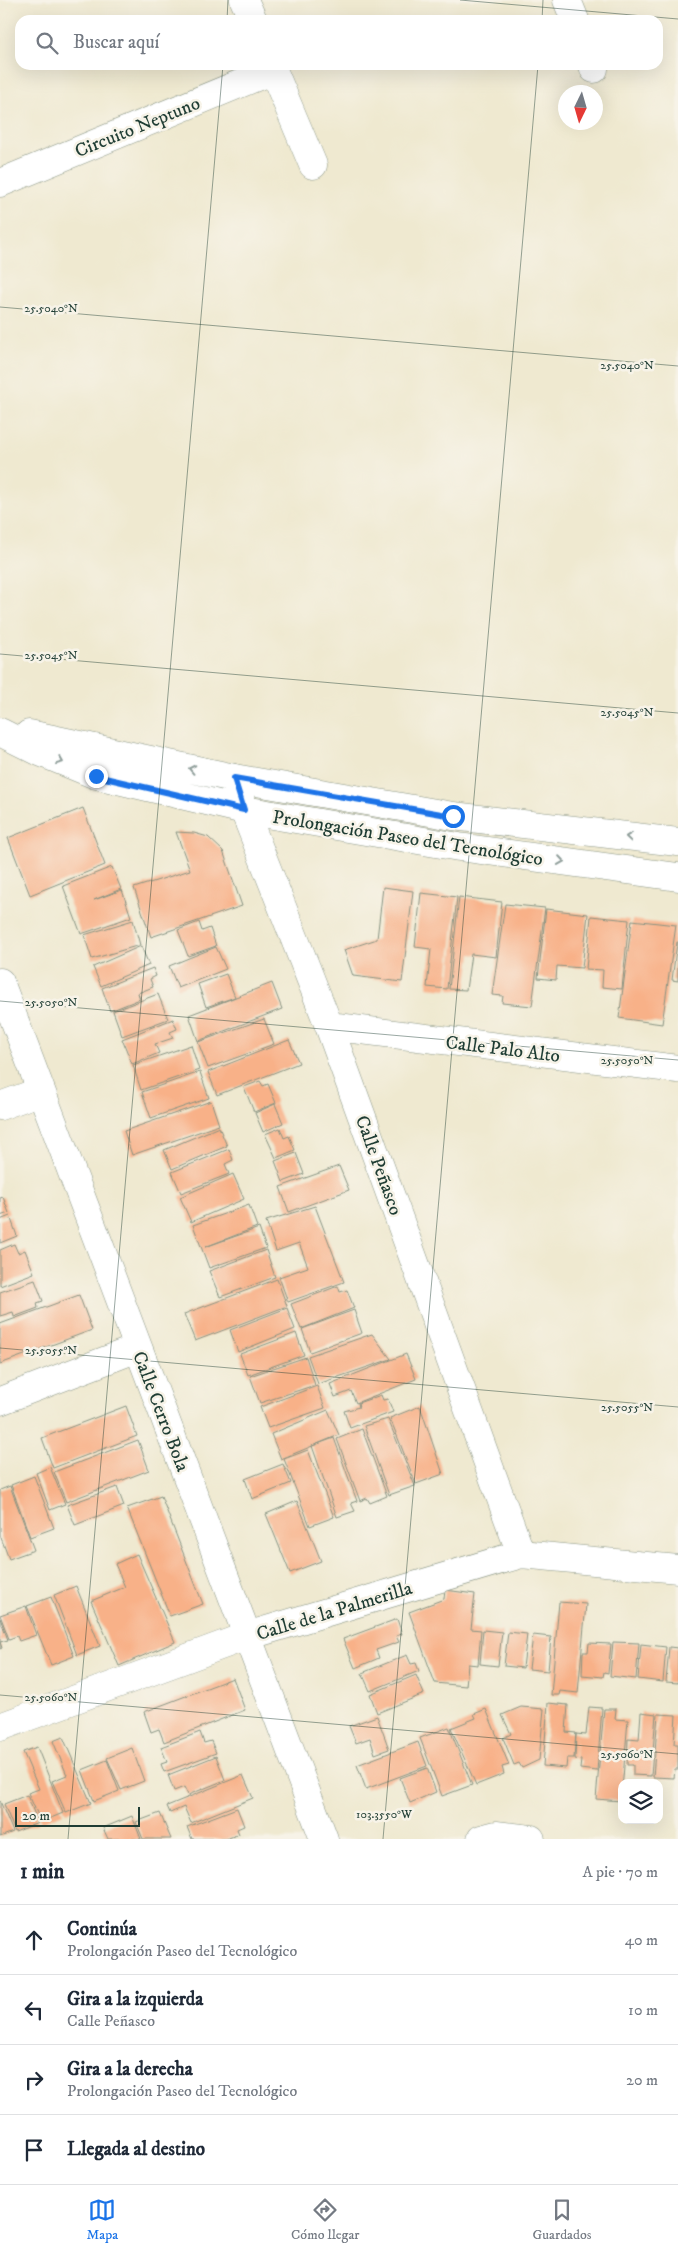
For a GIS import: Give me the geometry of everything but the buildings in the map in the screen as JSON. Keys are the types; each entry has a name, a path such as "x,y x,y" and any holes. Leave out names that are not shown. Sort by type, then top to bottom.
{"street":[{"path":"244,0 251,15"},
{"path":"567,0 573,15"},
{"name":"Circuito Neptuno","path":"0,182 265,70"},
{"name":"Circuito Neptuno","path":"273,70 313,165"},
{"name":"Prolongación Paseo del Tecnológico","path":"0,728 234,778 453,816 678,842"},
{"name":"Prolongación Paseo del Tecnológico","path":"0,732 40,752 96,776 244,810 459,848 678,877"},
{"name":"Calle Peñasco","path":"234,778 244,810 329,1026 521,1554"},
{"name":"Calle Cerro Bola","path":"0,982 324,1839"},
{"name":"Calle Palo Alto","path":"329,1026 678,1070"},
{"path":"0,1106 41,1091"},
{"path":"0,1401 138,1348"},
{"name":"Calle de la Palmerilla","path":"0,1726 247,1636 521,1554 678,1569"},
{"path":"480,1839 496,1835 531,1839"}],"route":[{"path":"96,776 244,810 234,778 453,816"}]}
